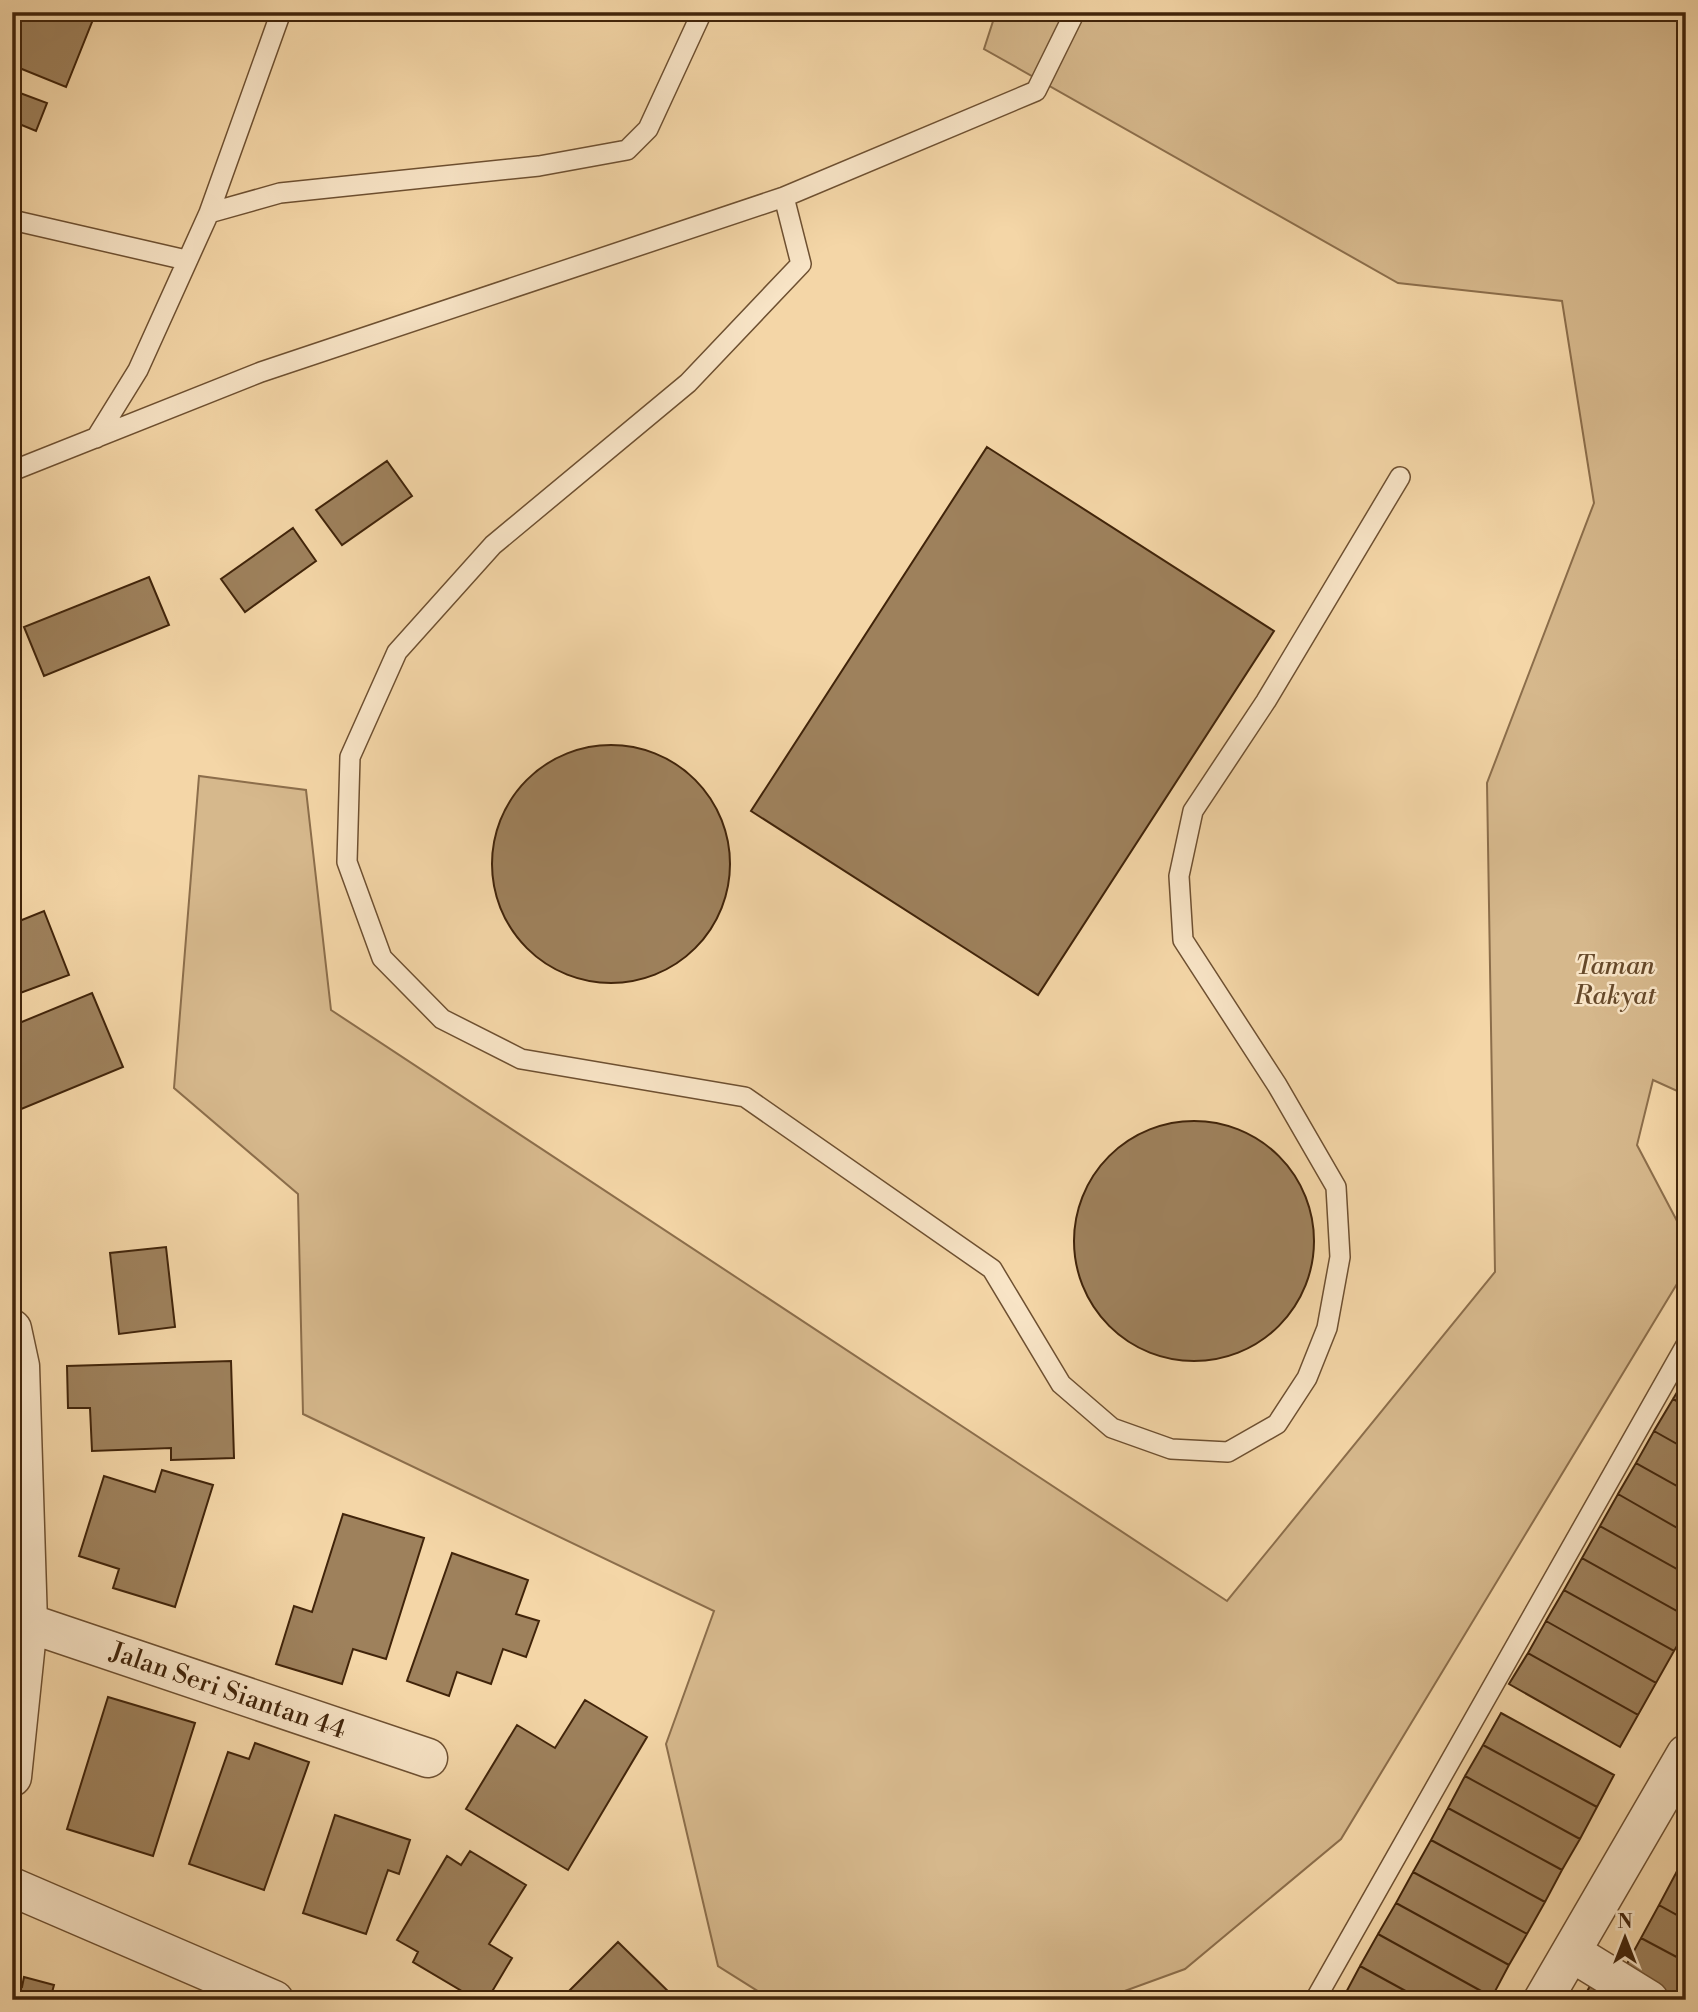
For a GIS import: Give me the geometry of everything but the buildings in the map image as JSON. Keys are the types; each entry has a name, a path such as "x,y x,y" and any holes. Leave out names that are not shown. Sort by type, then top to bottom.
{"street":[{"path":"12,1329 20,1366 28,1623 12,1777"},
{"name":"Jalan Seri Siantan 44","path":"28,1623 428,1758"},
{"path":"1543,2000 1686,1755"},
{"path":"12,1887 274,2000"},
{"path":"1571,1952 1648,2000"}],"lane":[{"path":"96,438 138,370 209,213 281,12"},
{"path":"209,213 280,193 539,166 627,150 649,129 702,12"},
{"path":"12,471 261,372 783,197 1036,92 1076,12"},
{"path":"783,197 802,264 688,383 494,545 397,652 350,757 347,862 382,958 442,1019 521,1059 745,1097 992,1269 1061,1384 1111,1428 1171,1449 1228,1452 1277,1424 1307,1378 1327,1328 1340,1258 1336,1187 1277,1085 1183,940 1179,876 1193,811 1266,701 1400,477"},
{"path":"12,220 186,260"},
{"path":"1315,2000 1686,1345"}],"green space":[{"name":"Taman Rakyat","path":"996,12 1686,12 1686,1095 1653,1080 1637,1145 1686,1238 1686,1269 1341,1839 1185,1969 1100,2000 772,2000 718,1966 666,1744 714,1611 303,1414 298,1194 174,1088 199,776 306,790 331,1010 1227,1601 1495,1272 1487,783 1594,503 1562,301 1398,283 984,49"}]}
